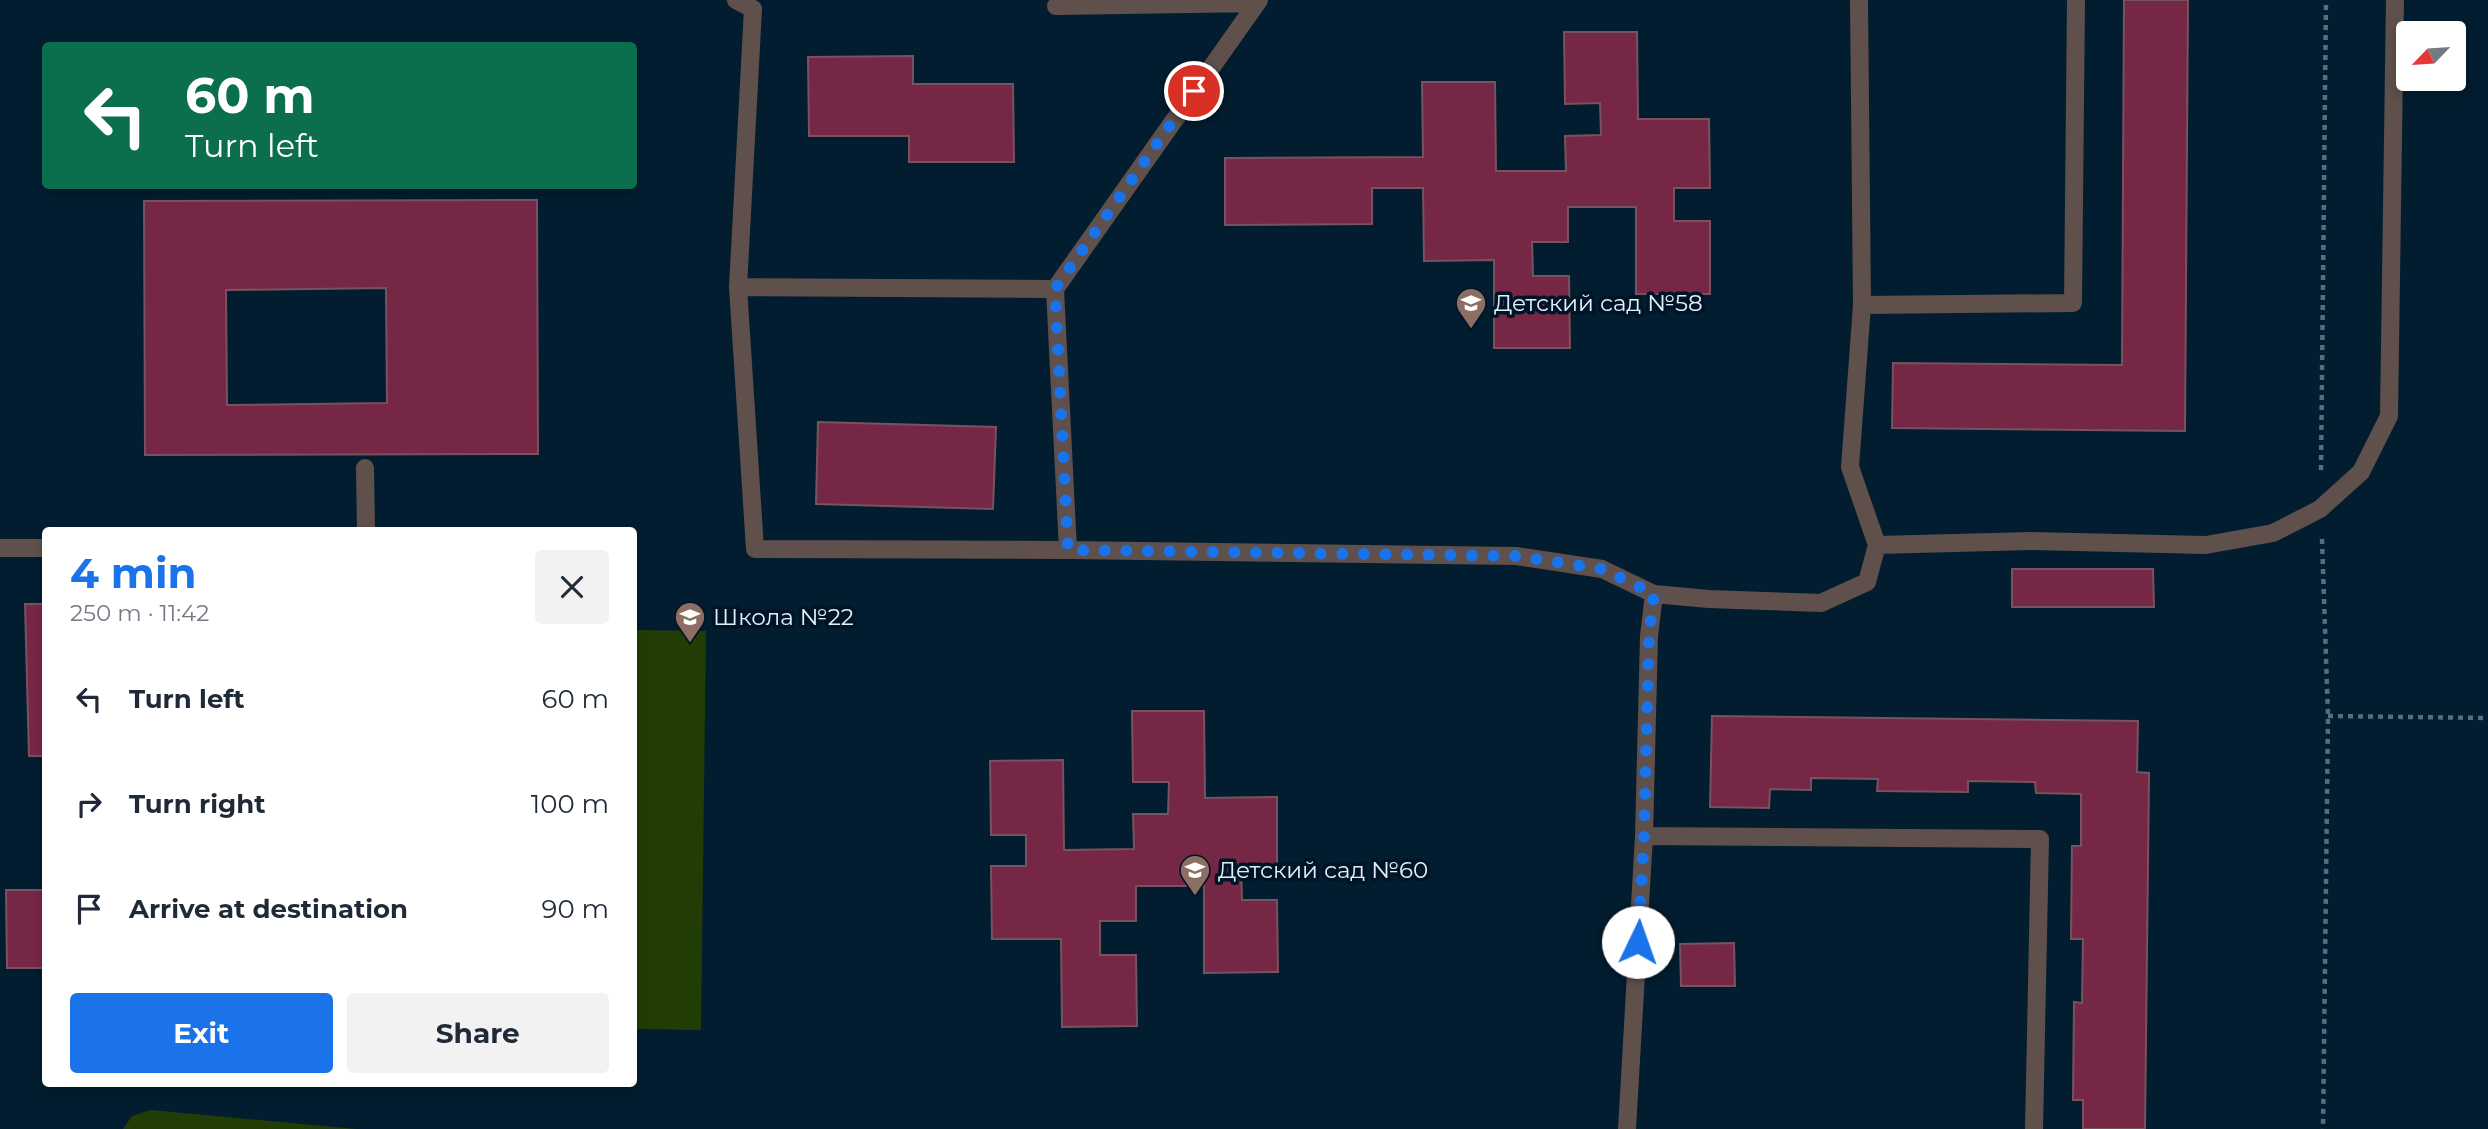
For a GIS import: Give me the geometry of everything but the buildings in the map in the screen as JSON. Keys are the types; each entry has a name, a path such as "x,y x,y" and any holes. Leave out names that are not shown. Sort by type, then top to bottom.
{"lane":[{"path":"736,0 753,9 738,287 755,549 1516,556 1602,569 1654,594 1821,603 1867,582 1877,545 1850,467 1861,304 1859,0"},
{"path":"1861,304 2073,303 2076,0"},
{"path":"1877,545 2031,541 2206,545 2273,533 2320,509 2361,472 2389,416 2395,0"},
{"path":"1068,550 1055,289 1257,1"},
{"path":"1056,6 1257,1"},
{"path":"738,287 1055,289"},
{"path":"365,468 366,527"},
{"path":"0,548 42,548"},
{"path":"1627,1129 1644,836 1649,636 1654,594"},
{"path":"1644,836 2040,839 2034,1129"}],"path":[{"path":"2323,1129 2328,716 2320,509 2326,0"},
{"path":"2328,716 2488,718"}],"green space":[{"path":"637,630 706,631 701,1030 637,1029"},
{"path":"151,1110 356,1129 123,1129 132,1116"}],"place":[{"name":"Детский сад №58","path":"1471,330"},
{"name":"Школа №22","path":"690,644"},
{"name":"Детский сад №60","path":"1195,897"}],"route":[{"path":"1194,91 1055,289 1068,550 1516,556 1602,569 1654,594 1649,636 1644,836 1638,942"}]}
